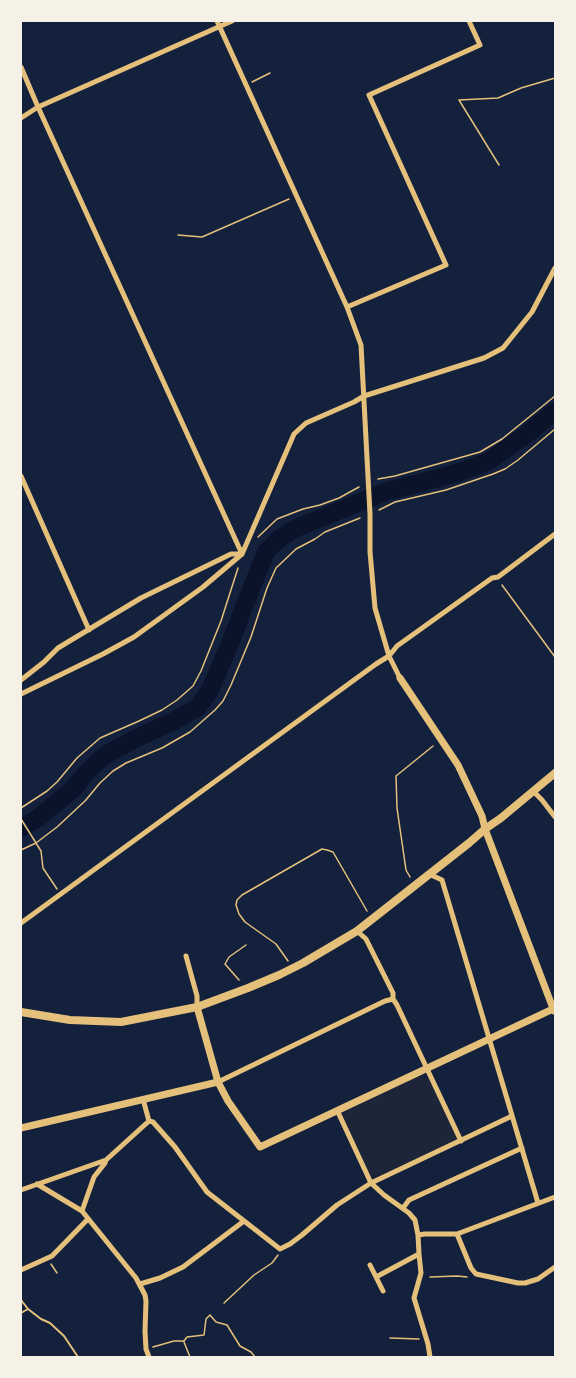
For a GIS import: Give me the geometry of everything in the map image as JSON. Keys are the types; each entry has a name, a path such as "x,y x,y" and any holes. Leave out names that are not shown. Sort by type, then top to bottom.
{"main road":[{"path":"21,1012 70,1020 121,1022 197,1007 293,969 357,931 555,774"}],"street":[{"path":"21,118 38,107 219,24 232,21"},
{"path":"347,307 446,265 369,95 480,45 469,21"},
{"path":"186,956 197,996 197,1007 218,1082 228,1101 260,1146 554,1010 485,830 482,816 458,765 400,678 389,656 375,608 370,552 369,486 361,345 347,307 219,24"},
{"path":"21,67 242,554"},
{"path":"21,694 134,637 203,587 242,554 294,435 306,423 363,396 484,358 503,348 532,312 555,268"},
{"path":"21,476 89,630"},
{"path":"21,923 389,656 397,646 555,534"},
{"path":"21,680 58,648 141,598 231,554 242,554"},
{"path":"533,792 555,818"},
{"path":"429,874 442,880 538,1203"},
{"path":"357,931 366,939 393,993 393,999 398,1005 461,1141"},
{"path":"21,1128 218,1082 393,999"},
{"path":"143,1099 149,1121"},
{"path":"337,1110 371,1183 409,1212 415,1220 421,1269 414,1298 430,1357"},
{"path":"149,1121 153,1122 175,1147 207,1192 280,1249 302,1235 337,1205 371,1183 512,1116"},
{"path":"82,1211 94,1178 106,1160 149,1121"},
{"path":"403,1208 409,1200 522,1148"},
{"path":"21,1190 106,1160"},
{"path":"37,1184 82,1211 140,1284 147,1301 145,1331 149,1357"},
{"path":"418,1235 458,1234 555,1197"},
{"path":"21,1270 52,1256 88,1219"},
{"path":"140,1284 183,1267 244,1221"},
{"path":"458,1234 471,1268 476,1274 525,1283 538,1279 555,1267"},
{"path":"376,1277 420,1254"},
{"path":"370,1265 383,1291"}],"lane":[{"path":"21,1300 28,1309 50,1323 64,1336 78,1357"},
{"path":"21,1313 28,1309"}],"path":[{"path":"246,85 270,73"},
{"path":"499,165 459,100 498,98 521,88 555,78"},
{"path":"178,235 202,237 211,234 296,195"},
{"path":"259,537 277,519 369,486 376,480 480,452 502,439 555,396"},
{"path":"21,850 36,843 57,827 113,771 190,732 215,710 223,701 231,685 276,568 296,549 370,510 446,490 505,469 555,429"},
{"path":"21,808 47,791 77,758 100,738 162,710 193,686 221,621 242,554"},
{"path":"497,577 555,657"},
{"path":"416,885 406,870 397,808 396,776 441,739"},
{"path":"21,819 41,851 43,868 60,894"},
{"path":"293,969 276,944 245,922 239,914 236,906 237,900 242,895 322,849 333,852 366,910 373,918"},
{"path":"244,990 241,982 225,964 229,957 246,945"},
{"path":"224,1303 254,1275 276,1260 280,1249"},
{"path":"47,1258 57,1273"},
{"path":"420,1277 457,1276 474,1279 479,1274"},
{"path":"147,1349 174,1341 184,1341 187,1337 204,1335 206,1319 210,1315 216,1322 227,1325 240,1346 255,1357"},
{"path":"390,1338 420,1339 426,1337"},
{"path":"184,1341 190,1357"}],"shaded area":[{"path":"416,1076 429,1080 461,1141 372,1178 342,1114"}],"waterway":[{"path":"21,828 37,819 74,788 105,755 198,707 210,690 266,552 278,540 294,529 385,492 457,473 489,461 555,411"}]}
